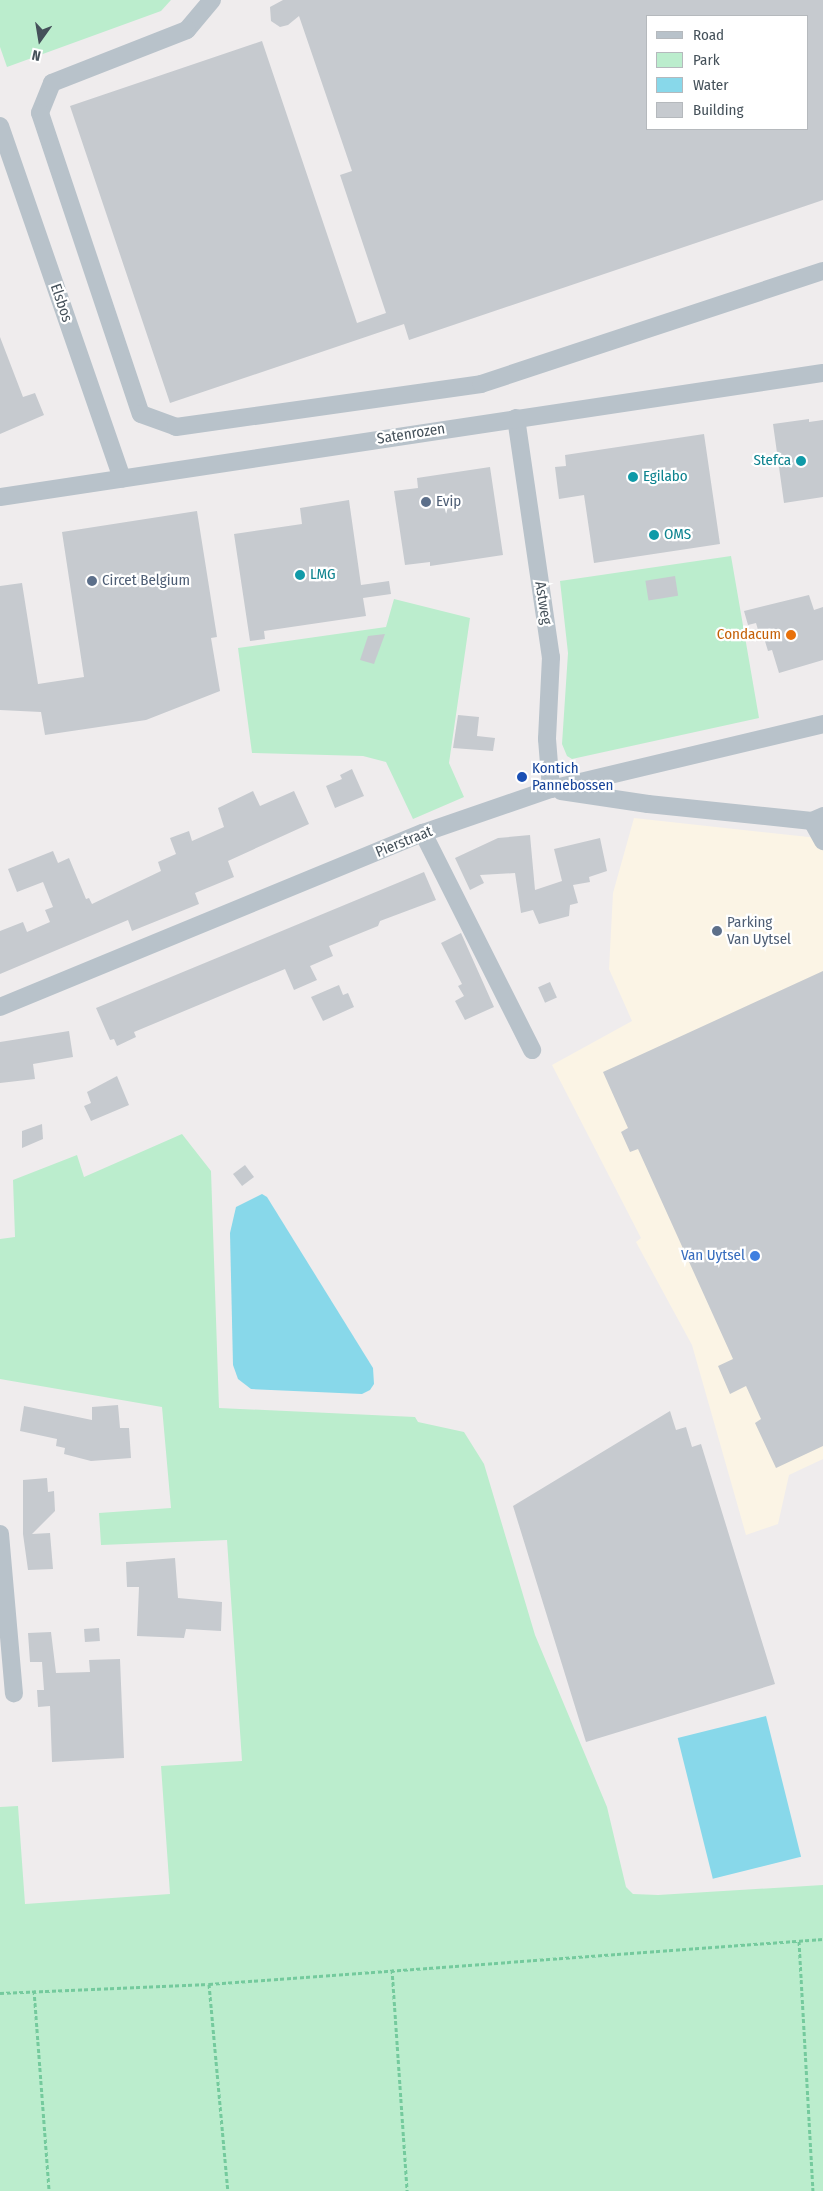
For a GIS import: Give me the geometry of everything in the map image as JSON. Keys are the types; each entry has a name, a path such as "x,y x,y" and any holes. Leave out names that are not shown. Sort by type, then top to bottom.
{"street":[{"path":"212,0 187,30 52,82 40,113 140,414 176,427 481,384 823,272"},
{"name":"Elsbos","path":"0,126 122,479"},
{"name":"Satenrozen","path":"0,497 823,373"},
{"name":"Astweg","path":"516,418 551,657 547,739 551,789"},
{"name":"Pierstraat","path":"0,1007 423,833 551,789 823,724"},
{"path":"551,789 648,804 818,818 823,841"},
{"path":"423,833 532,1050"},
{"path":"0,1534 14,1693"}],"path":[{"path":"0,1993 34,1990 210,1984 392,1969 823,1939"},
{"path":"799,1941 813,2191"},
{"path":"392,1969 407,2191"},
{"path":"210,1984 228,2191"},
{"path":"34,1990 49,2191"}],"shaded area":[{"path":"634,818 818,838 823,849 823,1459 789,1475 778,1524 746,1535 692,1345 636,1242 641,1238 552,1065 632,1021 609,969 613,893"}],"green space":[{"path":"0,0 171,0 161,11 7,67 0,47"},
{"path":"731,556 759,718 572,759 567,756 562,744 568,653 560,581"},
{"path":"394,599 470,618 449,763 464,797 413,819 386,762 363,756 252,753 238,648 386,627"},
{"path":"182,1134 211,1171 219,1408 415,1417 418,1422 464,1432 484,1464 535,1635 607,1807 626,1887 633,1894 658,1895 823,1885 823,2191 0,2191 0,1807 18,1806 25,1904 170,1894 161,1766 242,1761 227,1540 101,1545 99,1513 171,1508 162,1407 0,1379 0,1239 15,1237 13,1180 77,1155 84,1177"}],"water":[{"path":"262,1194 267,1197 373,1368 374,1384 370,1390 362,1394 251,1389 238,1379 233,1365 230,1233 236,1207"},
{"path":"766,1716 801,1857 713,1879 678,1738"}],"building":[{"path":"283,0 823,0 823,200 409,340 404,324 170,403 70,106 262,41 357,323 386,313 340,175 352,171 299,16 288,25 280,27 271,21 270,7"},
{"path":"0,337 23,397 35,393 44,415 0,434"},
{"name":"Stefca","path":"809,419 809,422 823,420 823,497 784,503 773,424"},
{"path":"704,434 720,544 594,563 584,495 559,499 555,467 566,466 565,455"},
{"path":"490,467 503,555 430,566 430,562 405,565 394,491 418,488 417,478"},
{"name":"LMG","path":"349,500 361,585 389,581 391,594 363,598 366,616 264,631 265,639 250,641 234,534 302,524 300,508"},
{"path":"197,511 217,637 211,638 220,691 146,720 45,735 41,712 0,710 0,586 22,583 38,684 84,677 62,532"},
{"path":"675,576 678,596 648,600 645,581"},
{"name":"Condacum","path":"809,595 814,610 823,607 823,660 779,673 772,650 768,651 764,638 761,640 756,623 748,625 744,611"},
{"path":"385,634 374,664 360,660 368,636"},
{"path":"458,715 479,717 477,736 495,738 493,751 453,748"},
{"path":"352,769 364,796 335,808 326,786 342,779 340,775"},
{"path":"253,791 260,806 294,791 309,824 228,861 234,877 195,893 199,904 132,931 128,920 0,974 0,931 23,922 27,932 50,922 45,910 53,907 43,882 17,892 8,869 53,851 58,863 69,858 86,899 89,898 92,904 161,871 158,862 176,854 170,838 189,831 192,841 224,827 218,808"},
{"path":"530,835 535,890 562,881 554,849 600,838 607,871 589,877 590,882 573,885 578,903 570,905 569,916 539,924 533,910 521,913 515,873 480,875 484,883 470,890 455,858 498,838"},
{"path":"424,872 436,900 380,921 378,926 329,946 333,956 310,966 317,980 294,990 285,969 134,1032 136,1037 117,1046 114,1039 110,1040 96,1008"},
{"path":"461,933 494,1007 465,1020 455,1001 464,996 458,986 462,984 441,943"},
{"name":"Van Uytsel","path":"823,971 823,1446 776,1468 755,1423 761,1419 746,1386 730,1394 718,1366 733,1359 638,1149 630,1152 621,1132 628,1128 603,1072"},
{"path":"550,982 557,998 545,1003 538,987"},
{"path":"339,985 343,995 348,993 354,1007 323,1021 311,997"},
{"path":"69,1031 73,1057 33,1064 35,1079 0,1083 0,1042"},
{"path":"117,1076 129,1105 91,1121 84,1106 91,1103 87,1092"},
{"path":"42,1124 43,1139 22,1148 22,1131"},
{"path":"245,1165 254,1177 242,1186 233,1174"},
{"path":"118,1405 120,1428 129,1428 131,1458 91,1461 64,1454 65,1448 56,1446 57,1439 20,1431 24,1406 92,1420 92,1407"},
{"path":"670,1411 676,1430 686,1427 692,1447 701,1444 775,1684 586,1742 513,1506"},
{"path":"47,1478 48,1492 54,1491 55,1511 32,1534 50,1533 53,1569 28,1570 23,1534 23,1480"},
{"path":"175,1558 178,1598 222,1602 221,1631 186,1629 184,1638 137,1636 139,1587 127,1587 126,1562"},
{"path":"99,1628 100,1641 85,1642 84,1629"},
{"path":"51,1632 56,1673 90,1672 89,1660 120,1659 124,1758 52,1762 50,1706 38,1707 37,1690 44,1690 42,1662 30,1662 28,1633"}],"place":[{"name":"Stefca","path":"801,461"},
{"name":"Egilabo","path":"633,477"},
{"name":"Evip","path":"426,502"},
{"name":"OMS","path":"654,535"},
{"name":"LMG","path":"300,575"},
{"name":"Circet Belgium","path":"92,581"},
{"name":"Condacum","path":"791,635"},
{"name":"Kontich Pannebossen","path":"522,777"},
{"name":"Parking Van Uytsel","path":"717,931"},
{"name":"Van Uytsel","path":"755,1256"}]}
